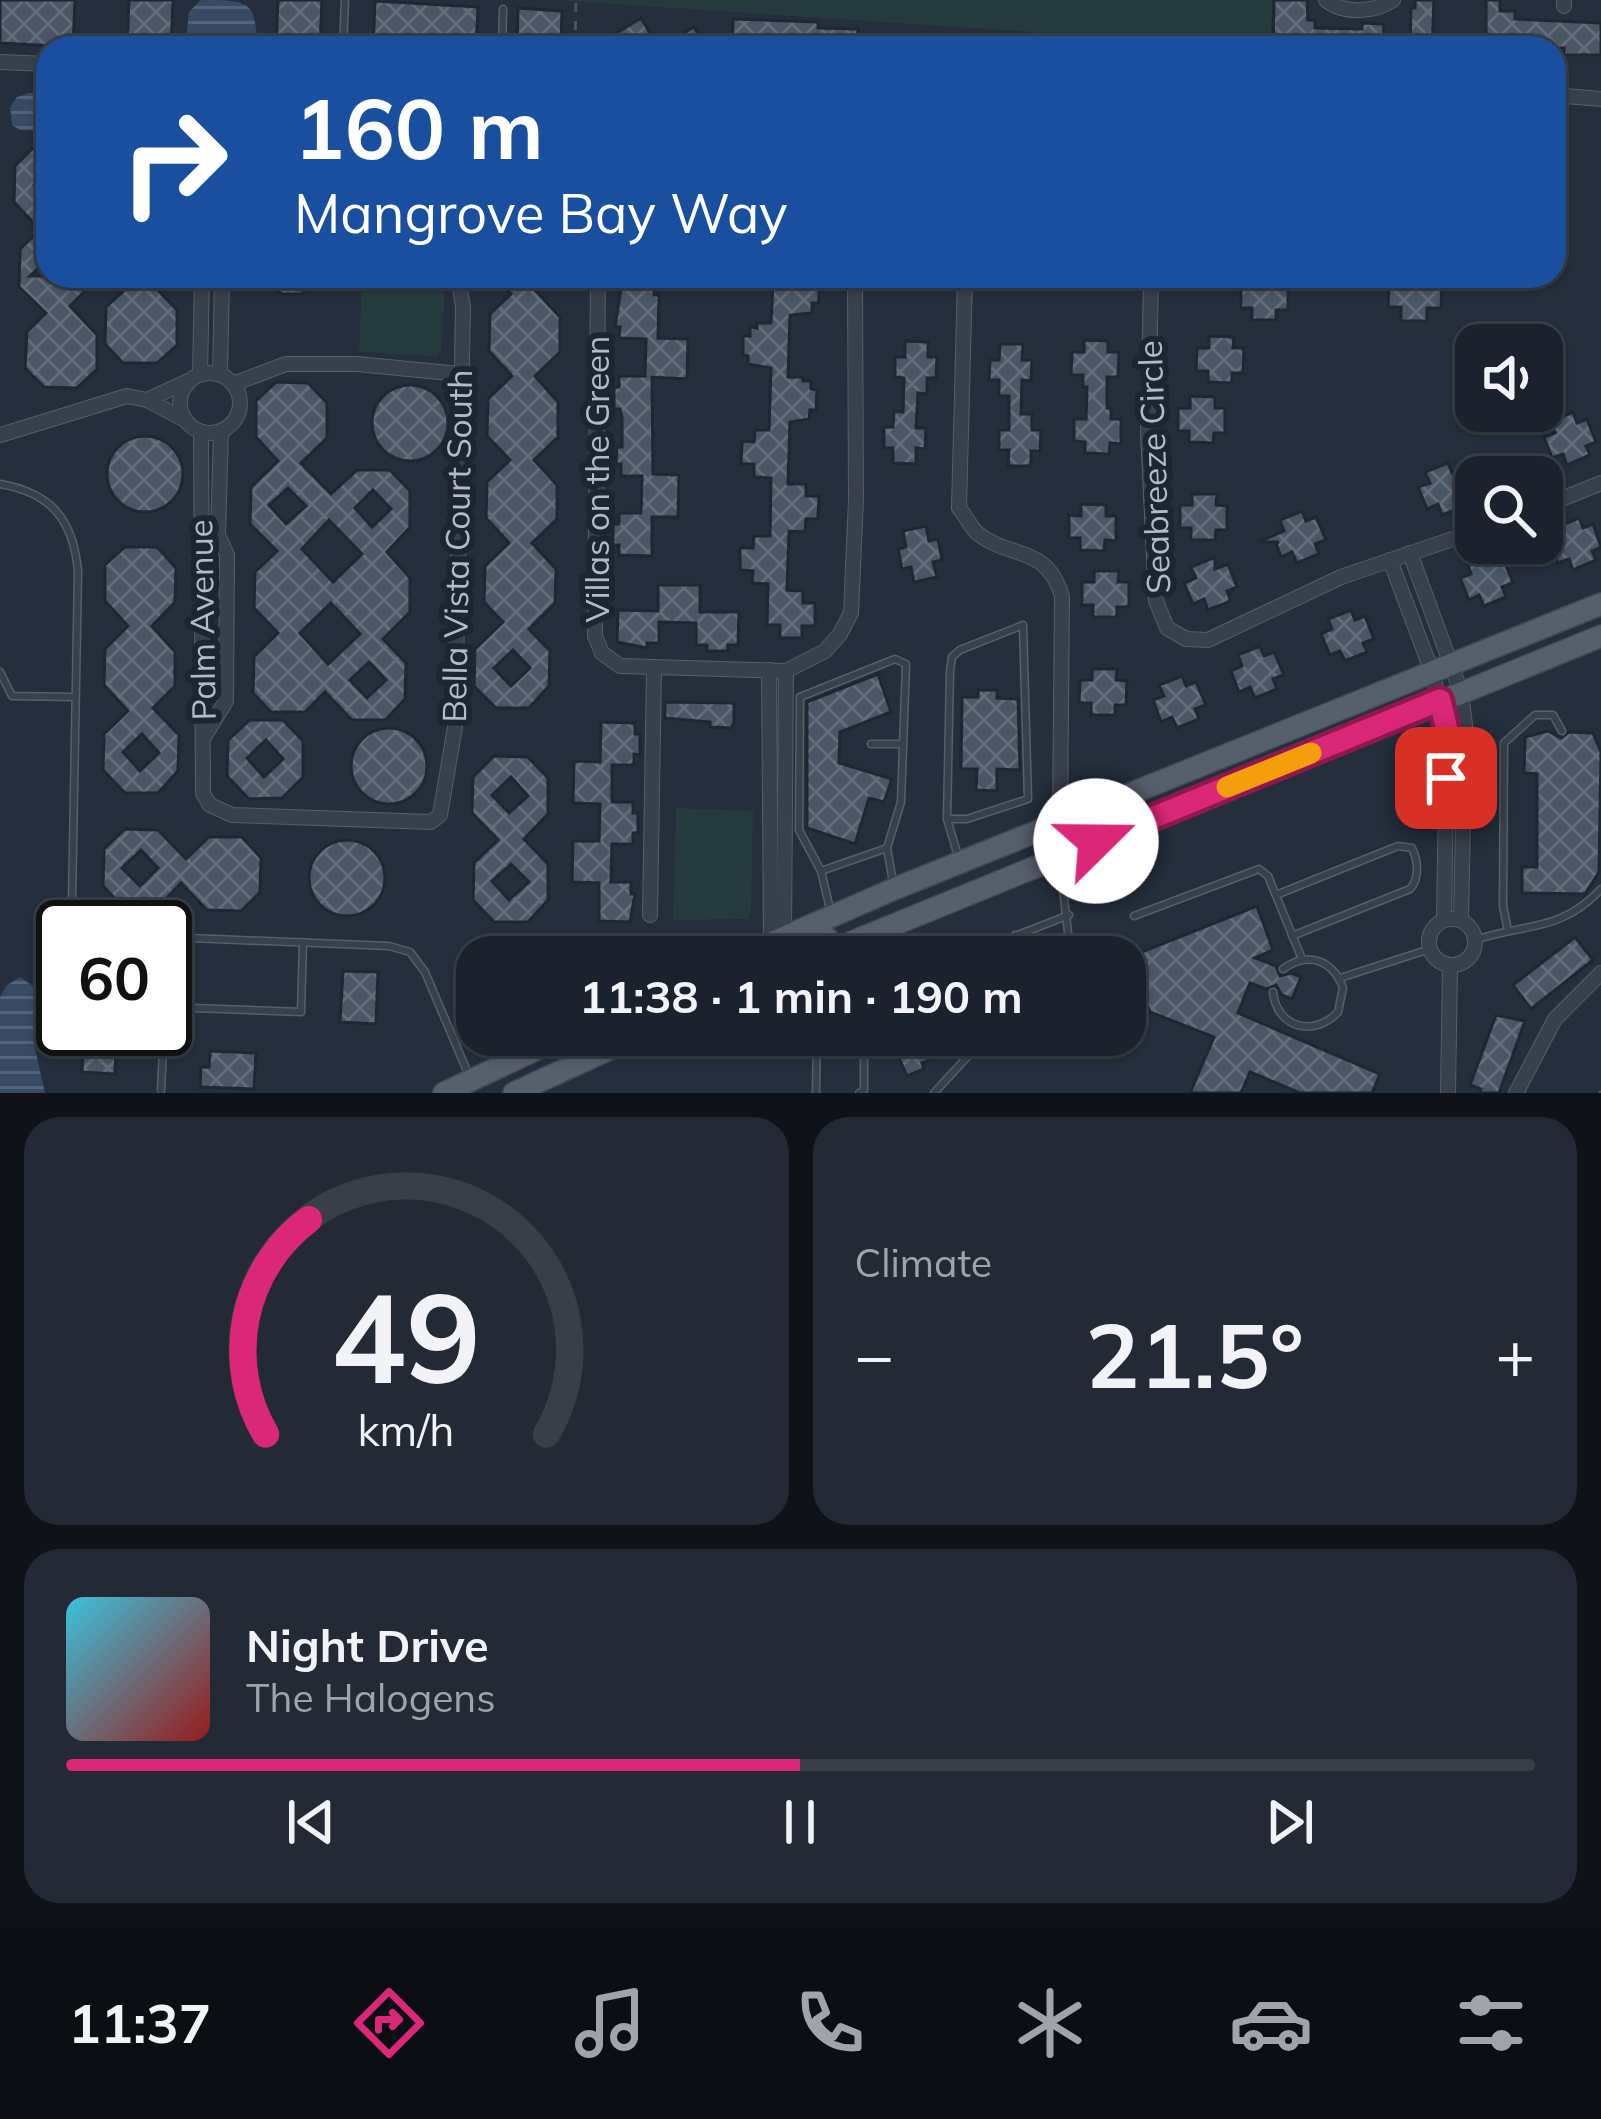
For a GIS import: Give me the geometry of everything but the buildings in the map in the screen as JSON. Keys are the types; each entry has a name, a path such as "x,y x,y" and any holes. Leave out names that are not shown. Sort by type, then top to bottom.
{"main road":[{"path":"797,936 832,916 960,862 1601,604"},
{"path":"866,936 1601,636"},
{"path":"1059,856 1084,828 1221,770 1283,732"},
{"path":"809,936 886,910 894,890"},
{"path":"453,1089 523,1056"},
{"path":"514,1093 594,1056"}],"street":[{"path":"1326,0 1340,9 1382,8 1393,0"},
{"path":"0,62 36,64"},
{"path":"1566,96 1601,99"},
{"path":"185,420 180,403 196,376 202,288"},
{"path":"204,736 226,701 227,555 218,535 221,431 239,410 226,379 222,288"},
{"name":"Bella Vista Court South","path":"210,805 232,814 431,822 440,815 454,727 460,288"},
{"name":"Villas on the Green","path":"598,288 595,637 602,653 620,666 786,670"},
{"path":"780,936 786,670 825,651 850,613 856,499 855,288"},
{"path":"964,288 959,508 978,533 1031,556 1057,578 1062,596 1060,821"},
{"name":"Seabreeze Circle","path":"1150,288 1148,431 1156,601 1168,628 1203,642 1341,577 1455,538"},
{"path":"147,400 196,376 226,379 286,364 357,364 460,374"},
{"path":"0,435 128,396 147,400 201,432 221,431"},
{"name":"Palm Avenue","path":"201,432 203,794 210,805"},
{"path":"1563,498 1601,483"},
{"path":"1410,554 1450,696 1465,724 1461,920"},
{"path":"1390,560 1406,602 1442,668 1450,696 1444,920 1432,932 1430,949 1450,965 1468,958 1475,940 1471,928 1461,920 1444,920"},
{"path":"1406,602 1425,594"},
{"path":"202,627 226,629"},
{"path":"650,915 654,668"},
{"path":"769,670 780,936"},
{"path":"1448,1093 1450,965"},
{"path":"1516,1093 1555,1018 1601,973"}],"lane":[{"path":"344,36 345,0"},
{"path":"502,36 503,9"},
{"path":"0,484 23,488 45,501 74,537 72,900"},
{"path":"947,819 967,819 1028,799 1023,626 960,650 952,658 947,819 960,862"},
{"path":"832,916 821,871 799,830 800,697 896,659 906,664 902,802 887,848 894,890"},
{"path":"0,672 12,697 75,697"},
{"path":"1508,931 1503,906 1504,742 1535,715 1553,715 1562,731"},
{"path":"871,744 903,744"},
{"path":"1276,895 1397,846 1412,848 1417,859 1416,884 1410,890 1292,936"},
{"path":"821,871 887,848"},
{"path":"1059,856 1070,936"},
{"path":"1134,916 1259,869 1265,871 1302,959"},
{"path":"1475,940 1554,924 1574,915 1601,889"},
{"path":"1015,935 1069,915"},
{"path":"192,938 389,946 410,952 425,972 453,1089"},
{"path":"192,1008 301,1012 303,942"},
{"path":"1340,978 1430,949"},
{"path":"1274,992 1278,1011 1300,1028 1316,1028 1339,1012 1343,1000 1340,978 1330,966 1317,959 1302,959 1283,969"},
{"path":"161,1090 163,1056"},
{"path":"816,1093 817,1056"},
{"path":"860,1093 864,1090 864,1056"},
{"path":"934,1093 968,1056"}],"path":[{"path":"575,36 576,0"}],"green space":[{"path":"554,0 1272,0 1271,36 1092,36"},
{"path":"362,288 445,288 437,356 359,352"},
{"path":"676,808 753,811 751,913 747,919 673,920"}],"water":[{"path":"201,0 240,3 255,20 256,36 186,36 189,12"},
{"path":"36,93 36,131 12,125 10,107 17,97"},
{"path":"20,977 34,987 33,1039 45,1093 0,1093 0,997"}],"slow traffic":[{"path":"1227,787 1311,753"}],"route":[{"path":"1096,841 1440,700 1447,730 1446,778"}]}
